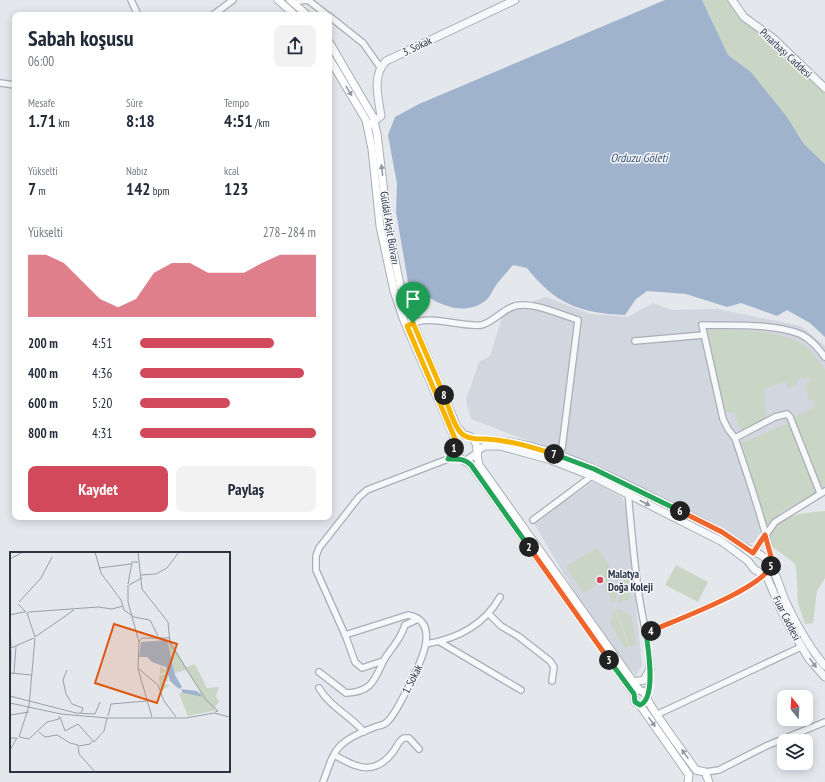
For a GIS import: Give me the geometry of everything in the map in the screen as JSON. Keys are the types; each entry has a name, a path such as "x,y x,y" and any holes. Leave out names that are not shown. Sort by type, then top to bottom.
{"main road":[{"path":"278,0 292,12"},
{"path":"290,0 304,12"},
{"name":"Güldal Akşit Bulvarı","path":"332,47 374,121 393,255 410,325 455,444 464,460 642,694"},
{"name":"Güldal Akşit Bulvarı","path":"332,63 368,126 379,218 394,291 457,427 464,436"},
{"path":"464,436 474,440"},
{"name":"Güldal Akşit Bulvarı","path":"474,440 480,465 696,770"},
{"name":"Güldal Akşit Bulvarı","path":"642,694 635,702 640,705 688,780"},
{"path":"696,770 705,772 709,782"}],"street":[{"path":"131,0 137,12"},
{"path":"217,12 233,0"},
{"path":"299,1 308,0 323,12"},
{"name":"3. Sokak","path":"380,67 386,60 515,0"},
{"name":"Pınarbaşı Caddesi","path":"732,0 744,17 773,38 825,88"},
{"path":"332,19 364,43 380,67 376,87 381,116 368,126"},
{"path":"0,83 12,85"},
{"path":"410,325 428,320 482,325 512,306 520,304 536,307 578,320 562,448"},
{"path":"646,633 754,583 764,575 771,566 772,560 765,535 734,438 723,419 702,324 761,327 785,330 807,338 825,357"},
{"path":"635,341 704,335"},
{"path":"734,438 774,417 787,414 790,417 823,492 783,515 775,522 753,553 749,556 748,561"},
{"path":"448,459 455,444 464,436"},
{"path":"474,440 495,440 524,445 594,469 722,532 753,553 761,555 771,566 784,598 806,639 825,666"},
{"name":"Fuar Caddesi","path":"477,452 485,446 500,446 551,460 592,476 721,541 748,561 754,569 769,580 781,610 801,647 825,677"},
{"path":"383,661 362,668 355,662 345,635 316,570 316,556 319,548 359,497 367,490 448,459 464,460 477,452"},
{"path":"533,520 592,476"},
{"path":"627,484 639,596 646,633 650,673 642,694 640,705"},
{"path":"754,569 757,578 754,583"},
{"path":"345,635 376,626 402,615 414,616 418,619 425,631 426,644 440,642 460,635 489,614 500,598"},
{"path":"489,614 501,626 518,636 550,661 554,670 552,681"},
{"path":"319,672 346,692 369,687 381,669 383,661 399,639 405,625 418,619"},
{"path":"440,642 521,690"},
{"name":"1. Sokak","path":"323,782 334,755 341,745 364,732 382,726 392,717 419,666 426,644"},
{"path":"656,715 801,647"},
{"path":"633,682 644,680 650,673"},
{"path":"319,688 331,703 355,721 364,732"},
{"path":"709,782 720,770 766,746 825,722"},
{"path":"334,755 358,767 367,768 384,761 402,739 407,737 419,749"},
{"path":"688,780 696,770"},
{"path":"705,772 720,770"}],"shaded area":[{"path":"546,297 590,314 628,317 653,303 672,310 718,309 801,326 825,346 825,494 771,517 754,542 748,544 617,475 471,419 466,400 479,362 490,356 504,311"},
{"name":"Malatya Doğa Koleji","path":"593,482 622,497 626,508 642,665 636,676 602,638 533,522"}],"green space":[{"path":"702,0 732,0 737,8 825,88 825,164 804,144 787,117 751,72 728,55"},
{"path":"708,330 754,331 788,337 805,346 820,362 825,370 825,485 823,486 815,479 794,417 815,407 814,400 808,400 806,383 810,381 809,377 798,379 797,384 788,389 785,382 764,389 766,416 762,421 749,430 739,428 735,413 723,411 712,365"},
{"path":"790,422 817,492 785,509 765,527 742,443"},
{"path":"825,511 825,578 817,591 813,623 805,624 798,603 796,567 794,563 769,544 771,534 781,521 797,515"},
{"path":"597,547 616,576 602,585 599,583 584,593 566,567"},
{"path":"676,565 708,582 698,602 665,585"},
{"path":"628,577 630,599 618,604 623,580"},
{"path":"621,581 615,602 613,603 606,590"},
{"path":"618,609 631,615 636,645 630,647 616,610"},
{"path":"614,610 629,647 625,648 610,623"}],"water":[{"name":"Orduzu Göleti","path":"665,0 702,0 728,55 751,72 787,117 804,144 825,164 825,337 810,323 787,310 777,316 741,303 727,307 686,294 647,291 636,299 625,315 609,314 582,309 558,298 537,280 527,268 513,265 499,281 487,300 475,306 465,308 454,308 444,305 425,295 408,282 396,212 397,184 388,135 395,117 419,104"}],"place":[{"name":"Malatya Doğa Koleji","path":"600,580"}],"route":[{"path":"413,323 457,427 464,436 471,437 474,440 495,440 524,445 594,469 722,532 753,553 765,535 772,560 771,566 767,572 754,583 708,606 646,633 650,682 647,701 644,703 640,705 635,702 633,699 634,694 471,465 461,459 448,459 452,454 456,441 407,326 413,323"}]}
